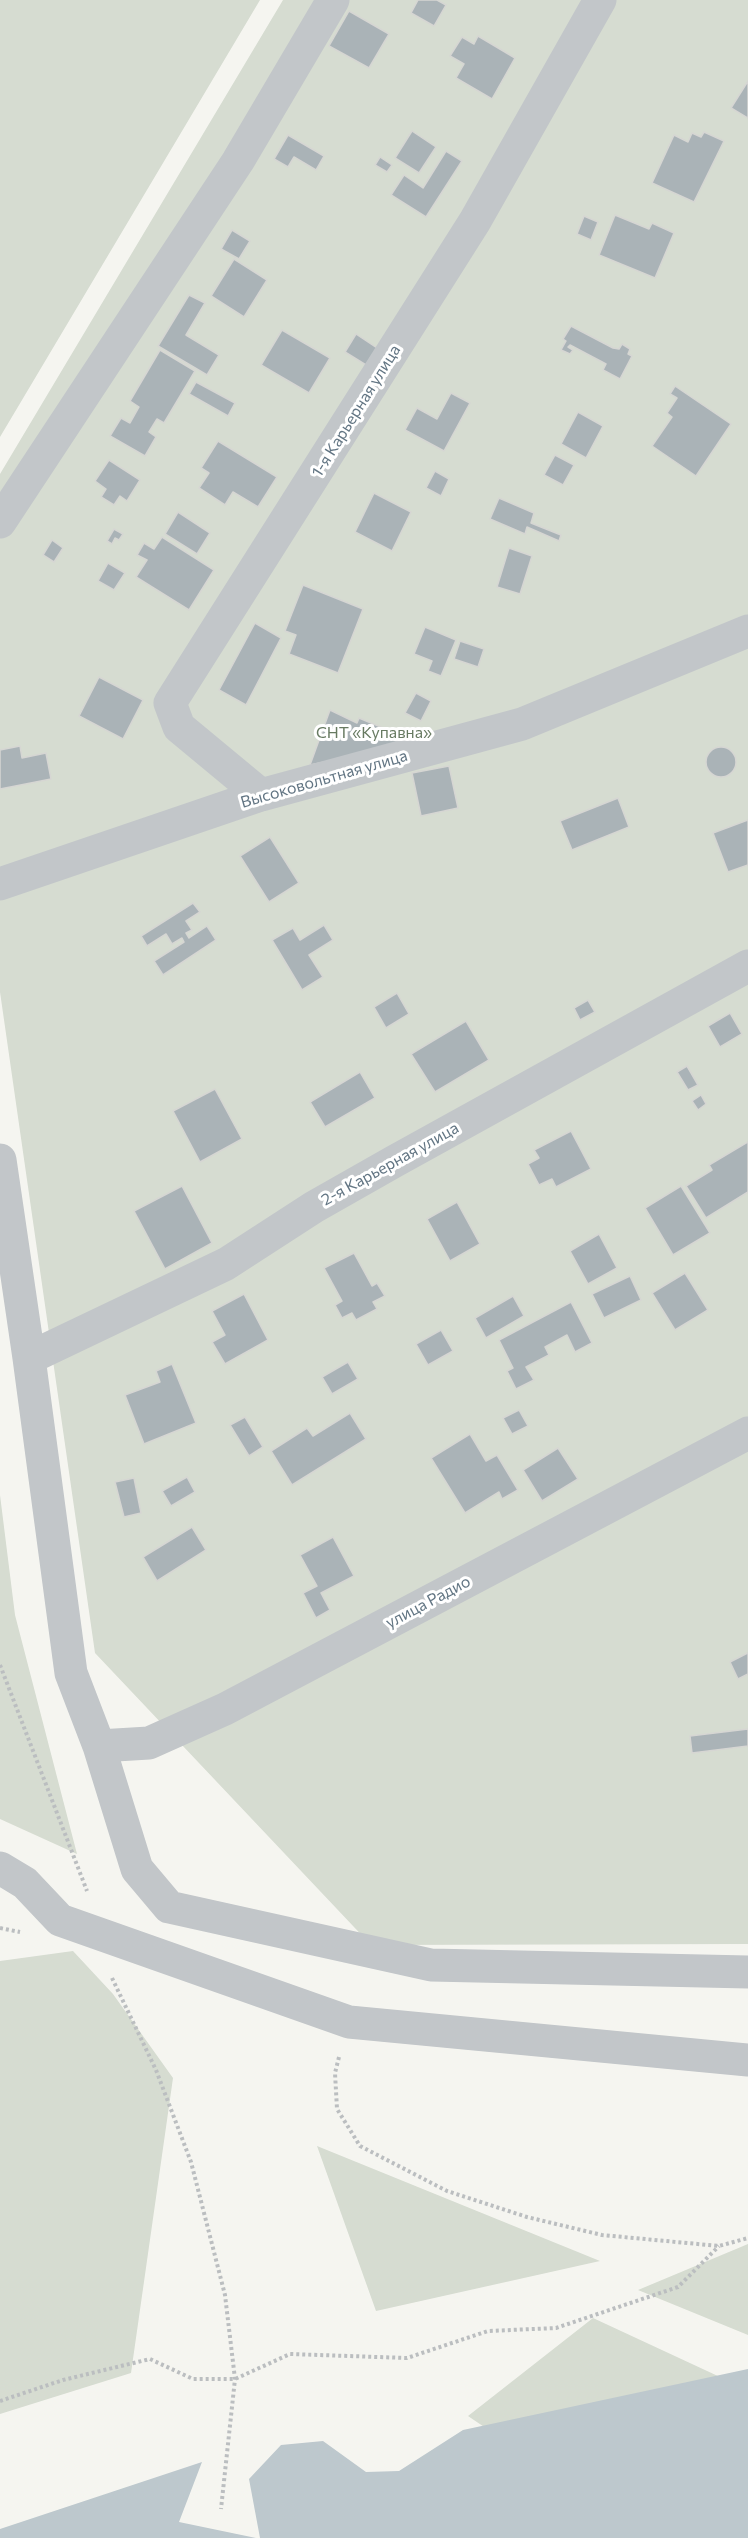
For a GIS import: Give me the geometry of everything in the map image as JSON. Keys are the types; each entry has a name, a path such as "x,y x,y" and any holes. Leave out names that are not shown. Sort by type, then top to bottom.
{"street":[{"path":"0,522 238,161 333,0"},
{"name":"1-я Карьерная улица","path":"261,795 179,728 170,703 475,221 600,0"},
{"name":"Высоковольтная улица","path":"0,884 261,795 522,724 748,631"},
{"name":"2-я Карьерная улица","path":"29,1358 226,1264 314,1207 748,966"},
{"path":"0,1160 71,1673 99,1746 137,1869 169,1906 431,1965 748,1972"},
{"name":"улица Радио","path":"99,1746 149,1743 225,1709 748,1433"},
{"path":"0,1868 25,1883 60,1920 349,2022 748,2060"}],"path":[{"path":"0,1665 105,1936 109,1971 156,2070 191,2162 225,2295 235,2379 221,2509"},
{"path":"349,2022 335,2073 337,2109 360,2146 447,2191 527,2217 602,2235 719,2246 748,2238"},
{"path":"0,2401 63,2380 150,2359 192,2379 235,2379 291,2354 407,2358 488,2331 556,2328 678,2287 719,2246"}],"green space":[{"path":"0,0 260,0 0,437"},
{"name":"СНТ «Купавна»","path":"283,0 748,0 748,1944 371,1945 95,1653 0,992 0,474"},
{"path":"0,1495 15,1615 77,1854 0,1819"},
{"path":"73,1951 113,1994 173,2078 131,2373 0,2414 0,1961"},
{"path":"317,2146 600,2261 376,2311"},
{"path":"748,2244 748,2335 638,2290"},
{"path":"593,2318 748,2390 530,2458 468,2416"}],"shaded area":[{"path":"748,2369 748,2538 260,2538 249,2479 281,2445 323,2441 366,2472 399,2471 463,2430"},
{"path":"202,2462 179,2522 256,2538 0,2538 0,2529"}],"building":[{"path":"418,0 437,0 446,5 434,26 411,13"},
{"path":"349,11 389,34 369,68 329,46"},
{"path":"478,36 515,58 492,99 456,78 464,64 450,56 462,37 474,44"},
{"path":"748,81 748,118 731,108"},
{"path":"412,131 436,147 419,173 395,158"},
{"path":"704,132 724,141 694,202 652,183 674,135 688,142 692,133 701,137"},
{"path":"288,135 324,156 316,170 294,157 288,167 274,159"},
{"path":"446,151 462,161 426,217 391,195 404,175 423,188"},
{"path":"380,157 392,165 387,172 375,165"},
{"path":"615,215 649,229 652,223 674,233 655,278 599,255"},
{"path":"584,216 598,222 591,240 577,234"},
{"path":"232,230 250,241 239,259 221,249"},
{"path":"234,259 267,280 244,317 211,296"},
{"path":"189,295 205,303 186,335 219,355 207,375 158,346"},
{"path":"571,326 613,348 619,349 622,344 630,349 628,354 632,356 620,379 603,370 606,364 570,345 568,347 573,350 570,354 561,350 566,341 563,339"},
{"path":"282,330 330,358 309,393 261,365"},
{"path":"356,334 377,348 366,365 345,352"},
{"path":"160,350 195,371 164,423 157,419 149,432 156,437 145,456 110,436 121,418 130,423 139,407 130,401"},
{"path":"196,382 235,403 228,416 189,394"},
{"path":"675,386 731,424 696,476 652,446 672,417 667,413 677,398 670,394"},
{"path":"451,393 470,403 444,451 405,430 417,408 437,419"},
{"path":"578,412 603,426 586,458 561,444"},
{"path":"218,441 277,477 258,507 233,492 225,505 199,488 209,473 201,468"},
{"path":"555,455 574,465 563,485 544,475"},
{"path":"109,460 140,480 127,501 120,496 114,505 101,497 106,489 95,481"},
{"path":"435,471 449,479 441,496 426,488"},
{"path":"374,493 411,512 392,551 355,532"},
{"path":"499,498 534,513 531,523 561,535 559,541 527,527 525,534 490,519"},
{"path":"178,512 210,533 197,554 165,534"},
{"path":"114,529 123,534 119,540 115,538 112,544 107,541"},
{"path":"162,537 214,570 189,610 136,577 147,560 137,555 144,543 154,549"},
{"path":"52,540 63,548 54,562 43,555"},
{"path":"509,548 532,556 520,594 497,587"},
{"path":"108,563 125,573 114,590 98,581"},
{"path":"303,585 363,609 338,673 289,654 296,635 285,631"},
{"path":"255,623 281,638 246,705 219,690"},
{"path":"425,627 456,640 441,676 428,671 432,661 414,654"},
{"path":"460,641 484,649 478,667 454,659"},
{"path":"99,677 143,700 123,739 79,716"},
{"path":"416,693 431,701 421,721 405,713"},
{"path":"330,710 357,723 359,718 400,735 393,748 310,765"},
{"path":"20,746 22,758 46,753 51,779 0,789 0,750"},
{"path":"721,747 727,748 735,756 735,768 727,776 721,777 715,776 707,768 706,762 707,756 715,748"},
{"path":"449,766 458,808 421,816 412,773"},
{"path":"618,798 629,827 572,850 560,821"},
{"path":"748,820 748,865 728,872 713,833"},
{"path":"270,837 299,883 269,902 240,856"},
{"path":"193,903 200,912 186,921 192,930 186,933 189,938 207,926 216,940 163,975 154,961 184,942 182,938 172,944 166,934 147,946 141,936"},
{"path":"324,925 333,940 309,955 323,977 302,990 272,940 293,928 300,940"},
{"path":"397,993 409,1014 386,1028 374,1007"},
{"path":"588,1000 595,1012 580,1020 574,1008"},
{"path":"730,1013 742,1034 720,1047 708,1026"},
{"path":"466,1021 489,1060 435,1092 411,1054"},
{"path":"687,1066 698,1085 688,1090 677,1072"},
{"path":"360,1072 375,1098 325,1127 310,1102"},
{"path":"215,1089 242,1139 200,1162 173,1111"},
{"path":"701,1095 706,1104 698,1110 692,1101"},
{"path":"571,1131 591,1169 556,1187 552,1179 539,1185 528,1164 539,1158 534,1150"},
{"path":"748,1142 748,1192 706,1218 686,1186 712,1170 709,1165"},
{"path":"182,1186 212,1243 165,1269 134,1211"},
{"path":"681,1186 710,1233 673,1255 645,1208"},
{"path":"457,1202 480,1244 450,1261 427,1219"},
{"path":"599,1234 617,1268 588,1284 570,1251"},
{"path":"354,1253 372,1286 377,1283 385,1296 373,1302 377,1309 356,1320 352,1313 342,1318 335,1305 342,1301 324,1268"},
{"path":"685,1273 708,1310 675,1330 652,1293"},
{"path":"630,1276 641,1300 604,1318 592,1294"},
{"path":"244,1294 268,1340 225,1364 212,1342 225,1335 212,1311"},
{"path":"513,1296 524,1316 486,1338 475,1318"},
{"path":"571,1302 592,1343 575,1352 567,1335 545,1347 549,1355 526,1367 534,1380 516,1389 507,1371 513,1368 499,1340"},
{"path":"441,1330 453,1351 428,1365 416,1344"},
{"path":"348,1362 358,1379 332,1394 322,1377"},
{"path":"172,1364 196,1423 144,1444 125,1395 160,1382 156,1371"},
{"path":"519,1410 528,1426 512,1434 503,1418"},
{"path":"350,1413 366,1439 292,1485 271,1451 307,1428 313,1436"},
{"path":"245,1417 263,1447 249,1456 230,1425"},
{"path":"470,1434 486,1461 497,1455 518,1490 502,1499 499,1492 465,1513 431,1458"},
{"path":"558,1448 578,1479 542,1501 523,1470"},
{"path":"187,1477 195,1492 171,1506 162,1491"},
{"path":"134,1478 141,1513 124,1517 115,1482"},
{"path":"192,1527 206,1550 157,1581 143,1557"},
{"path":"333,1537 354,1576 321,1593 330,1610 316,1618 303,1593 317,1586 300,1555"},
{"path":"748,1653 748,1674 738,1679 730,1662"},
{"path":"748,1729 748,1746 692,1753 690,1736"}]}
